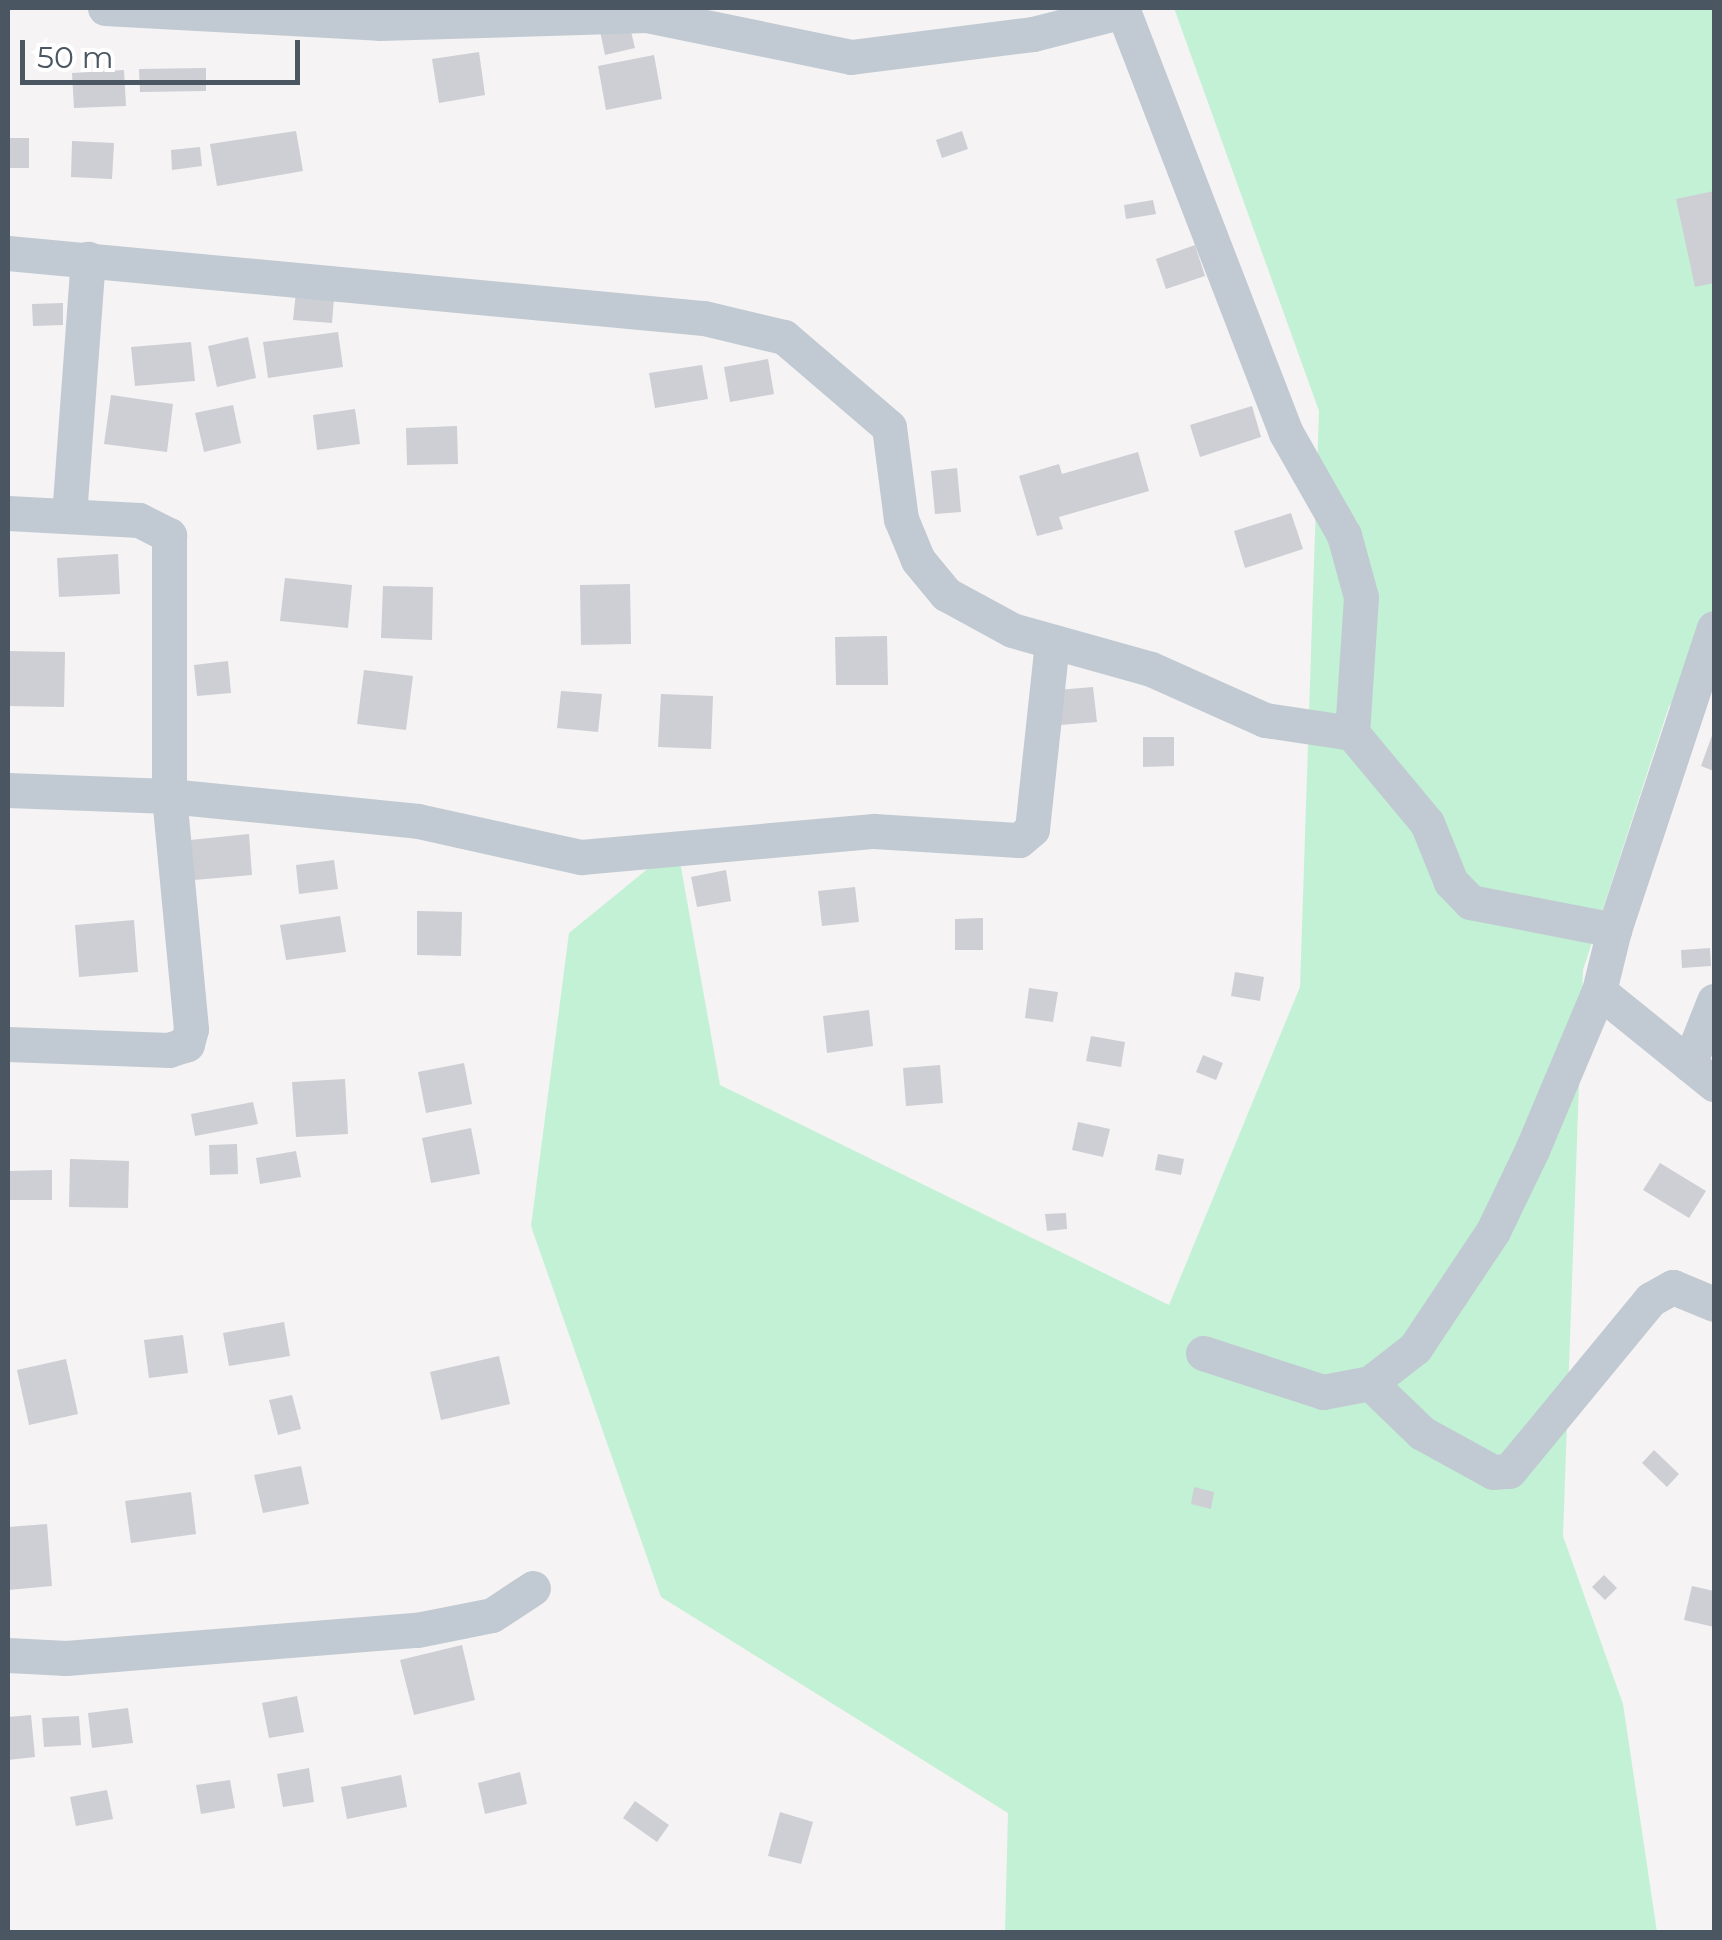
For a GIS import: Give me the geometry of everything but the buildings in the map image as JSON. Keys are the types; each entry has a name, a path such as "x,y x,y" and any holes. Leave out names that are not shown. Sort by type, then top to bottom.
{"street":[{"path":"105,8 379,22 647,15 852,57 1033,34 1122,9 1286,432 1344,535 1360,597 1352,733"},
{"path":"8,253 753,324 784,337 879,412 888,427 901,520 918,560 946,594 1012,630 1151,670 1264,720 1352,733 1427,823 1451,882 1470,902 1614,930"},
{"path":"70,516 88,259"},
{"path":"8,513 156,524 169,536 169,796 187,1044 169,1050 8,1044"},
{"path":"1203,1353 1311,1390 1370,1384 1415,1348 1493,1231 1600,992 1614,930 1714,628"},
{"path":"8,790 169,796 447,824 581,857 874,831 1019,840 1032,829 1052,642"},
{"path":"1600,992 1702,1074 1714,1001"},
{"path":"1370,1384 1422,1433 1494,1472 1509,1471 1651,1299 1673,1288 1714,1304"},
{"path":"8,1655 66,1658 416,1630 492,1615 533,1588"}],"green space":[{"path":"1174,8 1714,8 1714,658 1669,706 1583,970 1563,1536 1623,1704 1657,1932 1005,1932 1008,1813 661,1597 531,1226 569,933 677,845 720,1085 1169,1305 1300,987 1319,411"}]}
